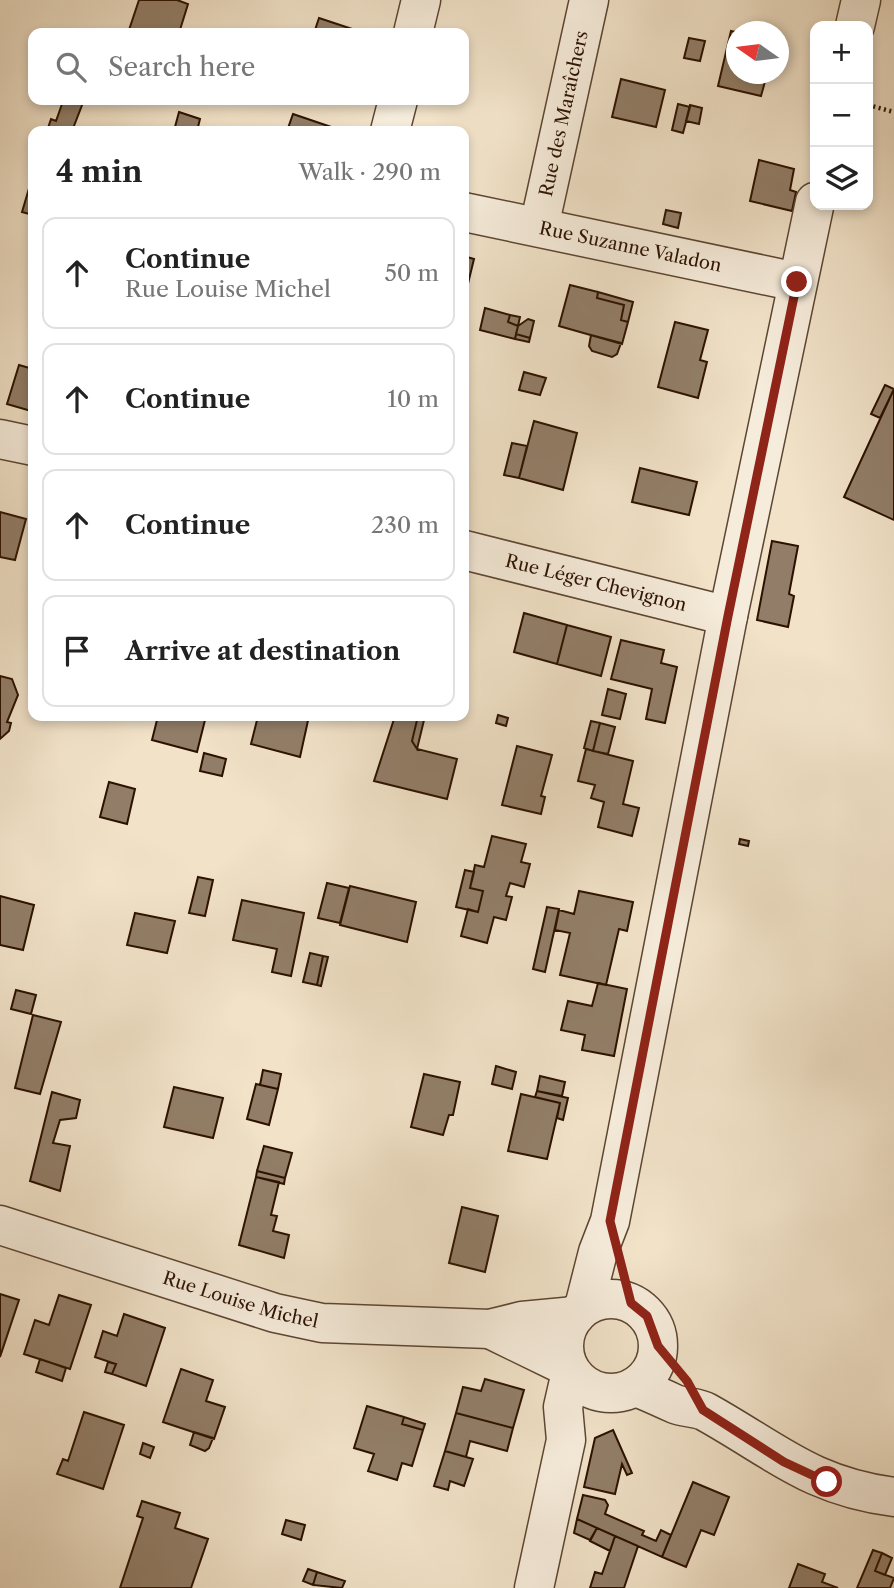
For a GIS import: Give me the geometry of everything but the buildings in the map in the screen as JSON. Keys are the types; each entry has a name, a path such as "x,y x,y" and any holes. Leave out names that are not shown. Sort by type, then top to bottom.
{"street":[{"path":"414,28 421,0"},
{"name":"Rue des Maraîchers","path":"539,227 589,0"},
{"path":"856,21 861,0"},
{"path":"391,126 397,105"},
{"path":"534,1588 566,1440 563,1407 570,1370 564,1340 579,1311 610,1221 728,616 813,210"},
{"name":"Rue Suzanne Valadon","path":"469,213 797,282"},
{"path":"0,439 28,445"},
{"name":"Rue Léger Chevignon","path":"469,551 728,616"},
{"path":"610,1221 631,1303"},
{"name":"Rue Louise Michel","path":"0,1225 275,1313 322,1323 491,1329 579,1311"},
{"path":"579,1311 612,1299 631,1303 640,1309 653,1325 658,1346 687,1381 703,1410"},
{"name":"Rue Louise Michel","path":"491,1329 570,1370"},
{"path":"566,1440 650,1373 658,1346"},
{"path":"570,1370 592,1390 628,1390 703,1410 784,1462 827,1482 850,1491 894,1497"}],"path":[{"path":"873,106 894,112"}],"route":[{"path":"797,282 728,616 610,1221 631,1303 647,1316 657,1335 658,1346 687,1381 703,1410 784,1462 827,1482"}]}
